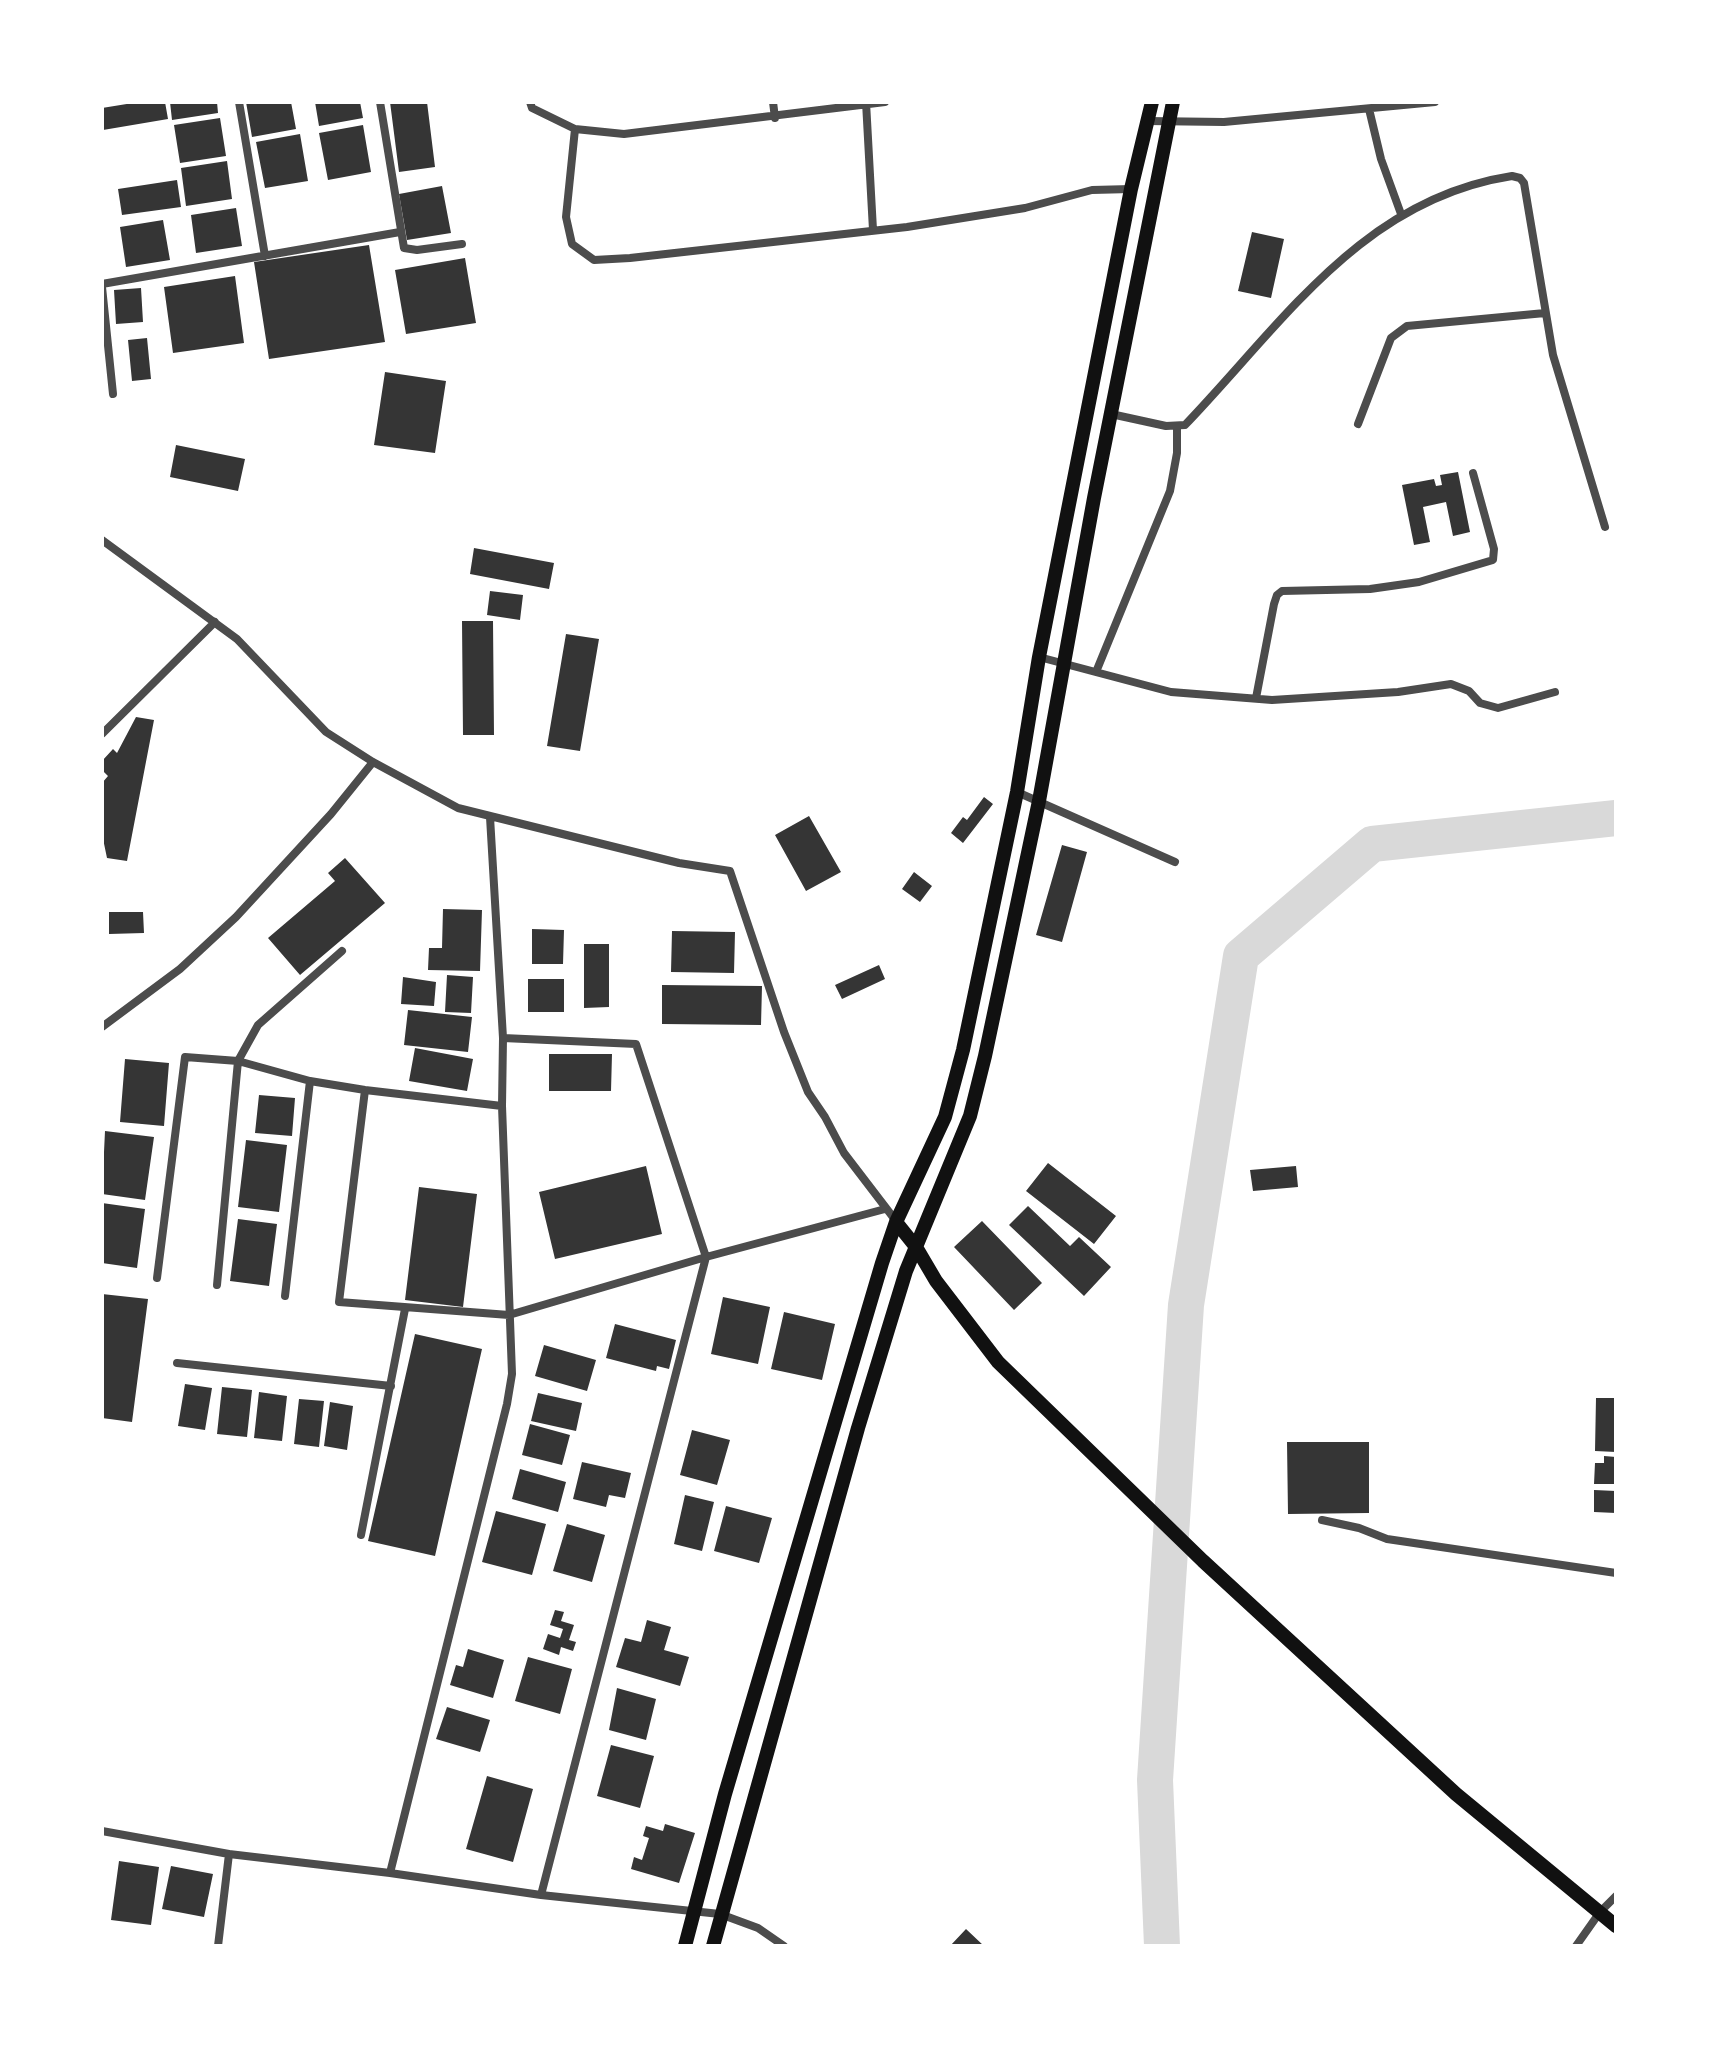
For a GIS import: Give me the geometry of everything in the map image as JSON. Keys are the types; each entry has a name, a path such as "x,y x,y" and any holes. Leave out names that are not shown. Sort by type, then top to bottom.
{"main road":[{"path":"685,1946 725,1794 896,1222 940,1130 963,1050 1017,792 1039,657 1131,189 1152,102"},
{"path":"713,1946 858,1428 906,1271 970,1116 1039,801 1173,102"},
{"path":"1093,387 1116,391"},
{"path":"896,1222 916,1247 936,1281 998,1362 1188,1547 1456,1794 1616,1926"}],"street":[{"path":"239,102 265,256"},
{"path":"380,102 404,248 410,250 462,244"},
{"path":"530,102 532,108 575,129 624,134 775,118 885,102"},
{"path":"773,102 775,118"},
{"path":"1147,121 1224,122 1435,102"},
{"path":"866,103 873,230"},
{"path":"1369,109 1381,159 1401,214"},
{"path":"575,129 566,217 572,244 594,260 873,230 1025,208 1107,188 1131,189"},
{"path":"1111,414 1177,427 1185,425 1271,328 1334,266 1401,214 1446,193 1512,176 1520,178 1525,189 1553,355 1605,527"},
{"path":"113,394 102,286 400,232"},
{"path":"1358,424 1391,338 1397,331 1407,326 1545,313"},
{"path":"1096,672 1170,491 1177,453 1177,427"},
{"path":"1256,698 1274,604 1282,591 1370,589 1419,582 1493,560 1494,549 1473,473"},
{"path":"102,540 237,639 326,732 373,762 460,809 679,863 730,871 784,1032 808,1092 844,1153 896,1222"},
{"path":"102,734 215,622"},
{"path":"1039,657 1171,692 1256,698 1326,698 1451,684 1469,691 1480,703 1498,708 1555,692"},
{"path":"102,1027 180,969 236,917 321,826 373,762"},
{"path":"1017,792 1175,862"},
{"path":"390,1873 512,1374 502,1106 503,1038 490,817"},
{"path":"217,1285 238,1061 258,1025 342,951"},
{"path":"503,1038 636,1044 706,1257 541,1895"},
{"path":"157,1278 185,1057 238,1061 310,1081 365,1090 502,1106"},
{"path":"285,1296 310,1081"},
{"path":"365,1090 339,1302 509,1315 885,1209"},
{"path":"361,1535 405,1309"},
{"path":"177,1363 391,1386"},
{"path":"1322,1520 1359,1528 1387,1539 1616,1573"},
{"path":"102,1831 229,1854 541,1895 720,1914 758,1928 784,1946"},
{"path":"218,1946 229,1854"},
{"path":"1576,1946 1600,1912 1616,1896"}],"building":[{"path":"139,102 165,102 168,119 103,130 102,108"},
{"path":"170,102 217,102 218,113 172,120"},
{"path":"246,102 291,102 296,129 252,137"},
{"path":"315,102 360,102 363,118 319,126"},
{"path":"390,102 427,102 435,167 399,172"},
{"path":"220,118 226,156 180,163 174,125"},
{"path":"363,125 371,172 328,180 319,133"},
{"path":"300,134 308,181 265,188 256,142"},
{"path":"227,161 232,199 186,206 181,168"},
{"path":"177,180 181,207 122,215 118,189"},
{"path":"442,186 451,233 407,240 399,194"},
{"path":"236,208 242,246 196,253 191,215"},
{"path":"163,220 170,260 126,267 120,227"},
{"path":"1252,232 1284,239 1271,298 1238,291"},
{"path":"369,245 385,342 269,359 254,262"},
{"path":"465,258 476,323 406,334 395,270"},
{"path":"235,276 244,343 173,353 164,287"},
{"path":"141,288 143,322 116,324 114,290"},
{"path":"147,338 151,379 132,381 128,340"},
{"path":"385,372 446,381 435,453 374,445"},
{"path":"176,445 245,459 238,491 170,477"},
{"path":"1458,472 1470,532 1453,536 1446,502 1423,507 1430,542 1414,545 1402,485 1434,479 1436,486 1442,485 1440,475"},
{"path":"474,548 554,563 549,589 470,574"},
{"path":"490,591 523,595 520,620 487,615"},
{"path":"462,621 493,621 494,735 463,735"},
{"path":"566,634 599,639 580,751 547,746"},
{"path":"136,717 154,720 127,861 107,858 102,834 102,783 108,776 102,770 102,761 113,749 117,753"},
{"path":"984,797 993,804 963,843 951,833 963,817 967,820"},
{"path":"809,816 841,872 806,891 775,835"},
{"path":"1062,845 1087,852 1062,942 1036,935"},
{"path":"345,858 385,903 300,975 268,938 335,881 328,873"},
{"path":"914,872 932,886 920,902 902,889"},
{"path":"443,909 482,910 480,971 428,970 429,948 442,948"},
{"path":"109,912 143,912 144,933 109,934"},
{"path":"532,929 564,930 563,964 532,964"},
{"path":"672,931 735,932 734,973 671,972"},
{"path":"584,944 609,944 609,1007 584,1008"},
{"path":"879,965 885,979 842,999 835,985"},
{"path":"447,975 473,977 471,1013 445,1012"},
{"path":"403,977 436,982 434,1006 401,1004"},
{"path":"528,979 564,979 564,1012 528,1012"},
{"path":"662,985 762,986 761,1025 662,1024"},
{"path":"408,1010 472,1017 468,1052 404,1045"},
{"path":"415,1048 473,1059 467,1091 409,1081"},
{"path":"549,1054 612,1054 611,1091 549,1091"},
{"path":"125,1059 169,1063 164,1126 120,1122"},
{"path":"259,1095 295,1098 292,1136 255,1133"},
{"path":"105,1131 154,1137 145,1200 102,1194"},
{"path":"246,1140 287,1145 279,1212 238,1207"},
{"path":"1048,1163 1116,1216 1094,1244 1026,1191"},
{"path":"646,1166 662,1234 555,1259 539,1192"},
{"path":"1296,1166 1298,1187 1253,1191 1250,1170"},
{"path":"419,1187 477,1194 463,1307 405,1300"},
{"path":"102,1203 145,1209 137,1268 102,1263"},
{"path":"1028,1206 1070,1246 1079,1237 1111,1267 1084,1296 1009,1225"},
{"path":"238,1219 277,1224 269,1286 230,1281"},
{"path":"982,1221 1042,1283 1014,1310 954,1247"},
{"path":"102,1294 148,1299 132,1422 102,1418"},
{"path":"723,1297 770,1307 758,1364 711,1354"},
{"path":"784,1312 835,1324 822,1380 771,1369"},
{"path":"615,1324 676,1340 669,1369 657,1366 656,1371 606,1358"},
{"path":"415,1334 482,1349 435,1556 368,1541"},
{"path":"544,1345 596,1360 587,1391 535,1376"},
{"path":"185,1384 212,1388 205,1430 178,1426"},
{"path":"222,1387 252,1390 247,1437 217,1434"},
{"path":"259,1392 287,1396 282,1441 254,1438"},
{"path":"538,1393 582,1403 576,1431 531,1421"},
{"path":"1596,1398 1616,1398 1616,1452 1595,1451"},
{"path":"299,1399 324,1401 319,1447 294,1444"},
{"path":"330,1402 353,1406 347,1450 324,1446"},
{"path":"530,1424 570,1435 562,1465 522,1455"},
{"path":"692,1430 730,1440 717,1485 680,1475"},
{"path":"1287,1442 1369,1442 1369,1513 1288,1514"},
{"path":"1604,1456 1616,1457 1616,1484 1594,1484 1595,1463 1604,1463"},
{"path":"582,1462 631,1473 625,1498 609,1495 606,1507 573,1499"},
{"path":"520,1469 566,1482 558,1512 512,1499"},
{"path":"1594,1490 1616,1491 1616,1513 1594,1512"},
{"path":"685,1495 714,1502 702,1551 674,1544"},
{"path":"726,1506 772,1518 759,1563 714,1551"},
{"path":"496,1511 546,1524 532,1575 482,1562"},
{"path":"567,1524 605,1535 592,1582 553,1571"},
{"path":"555,1610 564,1612 561,1621 574,1625 569,1640 576,1642 573,1651 561,1647 559,1655 543,1649 548,1634 560,1638 563,1629 550,1625"},
{"path":"647,1620 671,1627 664,1650 689,1657 680,1686 616,1667 625,1638 641,1642"},
{"path":"468,1649 504,1660 493,1698 450,1685 456,1665 463,1667"},
{"path":"528,1657 572,1669 560,1714 515,1701"},
{"path":"617,1688 656,1699 646,1740 609,1730"},
{"path":"447,1707 490,1720 480,1752 436,1739"},
{"path":"611,1745 654,1756 640,1808 597,1796"},
{"path":"487,1776 533,1789 513,1862 466,1849"},
{"path":"665,1824 695,1833 679,1883 631,1869 634,1857 642,1860 649,1838 643,1836 646,1826 663,1831"},
{"path":"119,1861 159,1867 151,1925 111,1920"},
{"path":"171,1866 213,1874 204,1917 162,1909"},
{"path":"966,1929 984,1946 950,1946"}],"waterway":[{"path":"1162,1946 1155,1780 1186,1305 1241,956 1372,844 1616,818"}]}
